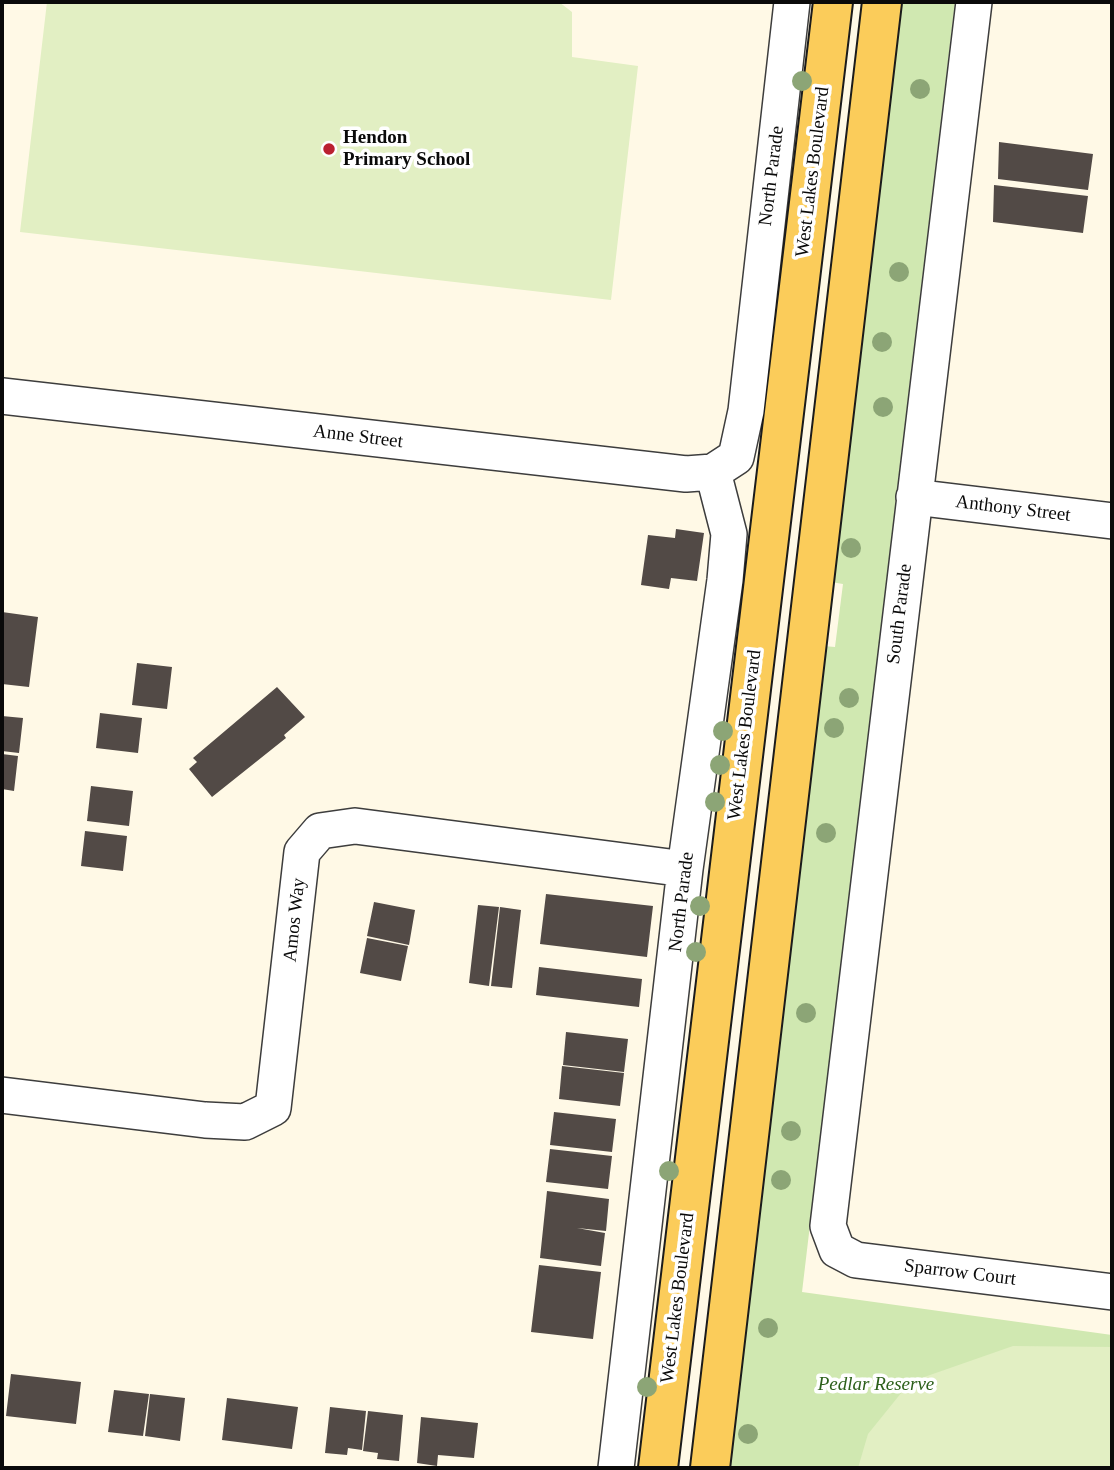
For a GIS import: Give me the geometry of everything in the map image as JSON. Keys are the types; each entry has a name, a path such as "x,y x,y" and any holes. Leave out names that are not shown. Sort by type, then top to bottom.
{"main road":[{"name":"West Lakes Boulevard","path":"658,1468 834,2"},
{"path":"710,1468 882,2"}],"street":[{"name":"North Parade","path":"616,1468 685,869 729,534 713,472 736,457 746,411 792,2"},
{"name":"South Parade","path":"828,1226 974,2"},
{"path":"751,350 794,319"},
{"name":"Anne Street","path":"2,396 686,474 713,472"},
{"name":"Anthony Street","path":"914,497 1112,521"},
{"name":"Amos Way","path":"2,1095 218,1121 245,1122 273,1108 302,852 320,831 355,826 685,869"},
{"name":"Sparrow Court","path":"828,1226 836,1250 856,1261 1112,1292"}],"green space":[{"name":"Hendon Primary School","path":"47,2 559,2 572,12 572,57 638,66 611,300 20,232"},
{"name":"Pedlar Reserve","path":"900,2 955,2 802,1292 1112,1335 1112,1468 724,1468 823,646 835,647 843,584 831,582"},
{"path":"1013,1346 1112,1347 1112,1468 858,1468 868,1434 910,1382"}],"building":[{"path":"999,142 1093,154 1088,190 998,179"},
{"path":"994,185 1088,196 1083,233 993,222"},
{"path":"676,529 704,533 697,581 671,578 669,589 641,585 648,535 675,538"},
{"path":"2,612 38,617 29,687 2,684"},
{"path":"137,663 172,667 167,709 132,705"},
{"path":"277,687 305,717 284,735 286,738 212,797 189,769 197,762 193,758"},
{"path":"100,713 142,718 138,753 96,748"},
{"path":"2,716 23,718 19,753 2,751"},
{"path":"2,754 18,756 14,791 2,789"},
{"path":"91,786 133,791 129,826 87,821"},
{"path":"85,831 127,836 123,871 81,866"},
{"path":"546,894 653,906 647,957 540,944"},
{"path":"374,902 415,910 409,945 367,936"},
{"path":"478,905 499,907 489,986 469,983"},
{"path":"500,907 521,910 512,988 491,986"},
{"path":"367,938 408,946 401,981 360,973"},
{"path":"539,967 642,979 639,1007 536,995"},
{"path":"566,1032 628,1039 624,1072 563,1065"},
{"path":"562,1066 624,1073 620,1106 559,1099"},
{"path":"554,1112 616,1119 612,1152 550,1145"},
{"path":"550,1149 612,1156 608,1189 546,1182"},
{"path":"547,1191 609,1199 606,1231 577,1228 605,1233 601,1266 540,1258"},
{"path":"539,1265 601,1272 593,1339 531,1332"},
{"path":"11,1374 81,1382 76,1424 6,1416"},
{"path":"114,1390 149,1394 143,1436 108,1432"},
{"path":"150,1394 185,1398 180,1441 145,1436"},
{"path":"227,1398 298,1407 292,1449 222,1440"},
{"path":"330,1407 366,1411 362,1450 348,1448 347,1455 325,1453"},
{"path":"368,1411 403,1415 399,1461 377,1459 378,1453 363,1451"},
{"path":"421,1417 478,1423 474,1458 438,1455 437,1466 417,1463"}],"place":[{"name":"Hendon Primary School","path":"329,149"}]}
